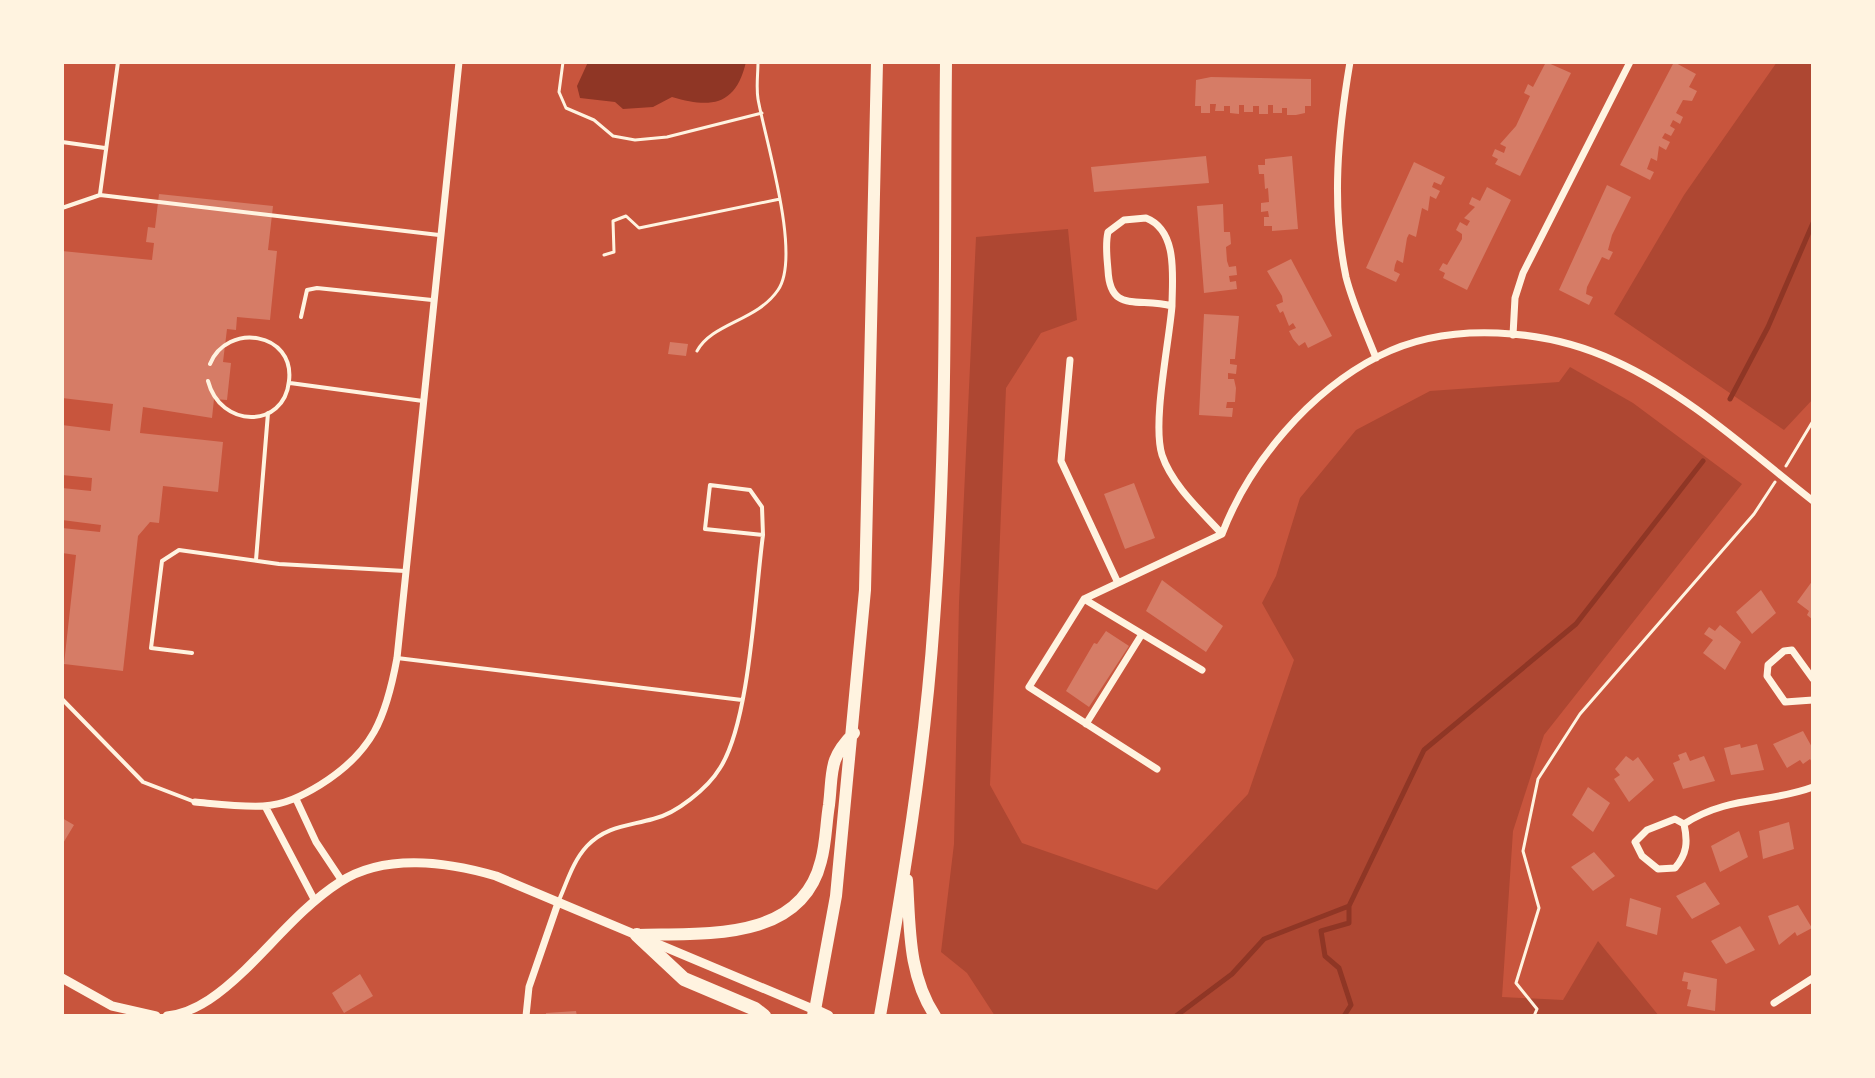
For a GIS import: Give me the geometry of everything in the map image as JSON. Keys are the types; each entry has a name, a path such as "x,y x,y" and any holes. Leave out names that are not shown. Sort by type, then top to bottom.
{"highway":[{"path":"819,1014 854,733 869,492 871,242 877,62"},
{"path":"880,1016 905,858 934,622 941,500 947,245 946,62"},
{"path":"637,935 739,932 770,921 800,899 821,861 836,751 854,733"},
{"path":"905,858 913,968 919,988 935,1016"},
{"path":"637,935 684,979 755,1009 764,1016"}],"street":[{"path":"195,802 265,806 296,799 333,777 366,747 386,710 397,658 459,62"},
{"path":"1350,62 1340,114 1338,203 1346,274 1376,358"},
{"path":"1513,335 1515,298 1523,273 1630,62"},
{"path":"1172,306 1113,296 1108,287 1106,248 1108,232 1116,224 1146,218 1161,230 1172,257 1172,306 1159,432 1163,457 1178,484 1222,534"},
{"path":"1157,769 1029,687 1084,599 1222,534 1238,495 1295,423 1353,371 1376,358 1406,346 1443,338 1513,335 1547,338 1583,348 1652,378 1813,501"},
{"path":"1070,360 1061,461 1118,583"},
{"path":"1084,599 1202,670"},
{"path":"1086,724 1142,634"},
{"path":"1813,679 1792,650 1784,651 1768,665 1767,676 1785,702 1813,700"},
{"path":"1684,824 1701,813 1734,802 1795,793 1813,787"},
{"path":"296,799 316,842 342,881"},
{"path":"265,806 315,901"},
{"path":"1675,819 1684,824 1687,839 1684,858 1675,868 1658,869 1642,856 1635,842 1647,830 1675,819"},
{"path":"167,1016 182,1014 219,994 315,901 342,881 417,862 455,864 496,876 819,1014"},
{"path":"526,1016 529,987 558,903"},
{"path":"62,978 112,1006 156,1016"},
{"path":"1774,1003 1813,978"}],"lane":[{"path":"100,195 118,62"},
{"path":"62,142 105,148"},
{"path":"62,208 100,195 439,235"},
{"path":"301,317 307,290 317,288 432,300"},
{"path":"208,381 216,401 234,415 257,417 268,413 286,395 289,383 286,360 271,342 261,337 238,337 228,341 210,364"},
{"path":"289,383 423,401"},
{"path":"256,560 268,413"},
{"path":"558,903 577,859 599,836 621,825 666,814 713,778 730,747 742,700 763,535 762,507 750,490 710,485 705,529 763,535"},
{"path":"192,653 151,648 162,561 179,550 256,560 406,571"},
{"path":"397,658 742,700"},
{"path":"62,699 143,782 195,802"}],"path":[{"path":"563,62 559,92 566,108 594,120 613,136 635,140 667,137 762,113"},
{"path":"697,351 703,340 759,312 780,288 786,265 780,199 757,97 758,62"},
{"path":"604,255 614,252 613,221 626,216 639,228 780,199"},
{"path":"1534,1016 1537,1009 1516,983 1539,908 1523,851 1538,779 1580,714 1754,514 1813,421"}],"shaded area":[{"path":"588,62 746,62 736,87 720,100 699,103 672,97 653,107 623,109 615,102 580,98 577,86"},
{"path":"1777,62 1813,62 1813,399 1784,430 1614,314 1684,195"},
{"path":"1068,229 1077,320 1041,333 1006,388 990,785 1022,843 1157,890 1248,794 1294,660 1262,603 1276,576 1300,498 1356,430 1430,391 1559,382 1570,367 1633,403 1742,484 1544,735 1513,831 1502,997 1563,1000 1598,941 1659,1016 995,1016 967,973 941,952 954,844 959,603 976,237"}],"building":[{"path":"1546,62 1571,73 1520,176 1495,164 1498,159 1492,156 1495,149 1504,153 1506,147 1500,144 1516,126 1530,96 1524,93 1528,84 1533,87"},
{"path":"1674,62 1696,74 1689,87 1697,91 1692,101 1683,100 1676,113 1683,117 1680,124 1673,120 1670,126 1675,129 1671,136 1665,133 1662,138 1670,142 1666,150 1659,146 1657,161 1651,158 1647,169 1654,172 1650,180 1620,165"},
{"path":"1211,77 1311,79 1311,106 1305,106 1305,113 1287,115 1287,108 1282,108 1282,113 1273,113 1273,105 1268,105 1268,114 1259,114 1259,106 1253,106 1253,112 1244,112 1244,105 1239,105 1239,114 1230,113 1230,106 1224,106 1224,111 1215,111 1216,104 1210,104 1210,113 1201,113 1201,106 1195,106 1196,80"},
{"path":"1206,156 1209,183 1094,192 1091,167"},
{"path":"1292,156 1298,229 1272,231 1272,226 1264,226 1264,217 1269,217 1268,211 1261,212 1261,203 1269,202 1264,174 1259,174 1258,165 1265,165 1265,159"},
{"path":"1414,162 1445,177 1441,185 1434,182 1432,187 1440,191 1436,199 1430,196 1428,211 1422,208 1416,237 1409,234 1407,238 1403,263 1397,260 1395,265 1394,271 1400,274 1396,282 1366,268"},
{"path":"1607,185 1631,197 1612,235 1608,250 1613,252 1609,260 1602,257 1587,287 1586,294 1593,297 1589,305 1559,290"},
{"path":"1487,187 1511,200 1467,290 1443,278 1445,273 1439,270 1443,263 1447,265 1462,239 1462,234 1456,230 1460,222 1467,226 1470,221 1464,218 1475,207 1469,204 1472,197 1480,201"},
{"path":"159,194 273,206 268,250 277,251 270,320 237,317 236,330 227,329 223,362 231,363 227,400 214,399 212,418 143,407 140,433 223,442 218,492 163,486 159,523 150,522 138,536 123,671 64,664 76,555 62,553 62,528 100,532 101,525 62,520 62,488 91,491 92,478 62,475 62,425 110,431 113,404 62,398 62,251 152,260 154,243 146,242 148,227 155,228"},
{"path":"1223,204 1224,232 1230,232 1231,244 1226,247 1227,261 1229,267 1236,266 1237,275 1229,276 1230,282 1236,281 1237,289 1204,293 1197,206"},
{"path":"1291,259 1332,336 1308,348 1305,342 1299,346 1293,339 1289,331 1296,328 1293,323 1289,326 1283,311 1280,313 1276,305 1283,302 1282,296 1267,271"},
{"path":"1204,314 1239,316 1235,359 1230,359 1230,364 1237,365 1236,374 1228,373 1228,379 1234,379 1236,388 1235,402 1227,402 1226,408 1233,408 1232,417 1199,415"},
{"path":"670,342 688,344 686,356 668,354"},
{"path":"1134,483 1155,538 1125,549 1104,494"},
{"path":"1162,580 1223,626 1206,652 1146,611"},
{"path":"1813,580 1813,620 1807,615 1809,611 1797,602"},
{"path":"1761,590 1776,613 1752,634 1736,612"},
{"path":"1720,625 1741,642 1725,670 1703,653 1713,640 1704,634 1709,627 1715,631"},
{"path":"1106,631 1129,646 1089,707 1066,691 1094,643 1097,644"},
{"path":"1803,731 1813,749 1813,764 1810,759 1803,764 1800,760 1787,768 1773,744"},
{"path":"1740,744 1741,748 1757,744 1764,770 1731,775 1724,748"},
{"path":"1686,752 1690,761 1704,756 1715,781 1683,789 1673,763 1680,760 1678,755"},
{"path":"1626,756 1633,761 1638,757 1654,780 1629,802 1614,779 1620,775 1615,769"},
{"path":"1588,787 1610,803 1593,832 1572,815"},
{"path":"62,818 74,825 62,845"},
{"path":"1789,822 1794,849 1763,859 1759,831"},
{"path":"1739,831 1748,857 1720,872 1711,846"},
{"path":"1594,852 1615,876 1593,891 1571,867"},
{"path":"1705,882 1720,904 1692,919 1676,896"},
{"path":"1630,898 1661,908 1657,935 1626,926"},
{"path":"1798,905 1812,928 1797,936 1795,932 1779,945 1768,916"},
{"path":"1740,926 1755,950 1726,964 1711,941"},
{"path":"1684,972 1717,979 1715,1011 1687,1006 1691,990 1687,989 1688,982 1682,981"},
{"path":"360,974 373,996 344,1013 332,993"},
{"path":"576,1011 577,1016 546,1016 546,1013"}],"waterway":[{"path":"1730,399 1768,327 1813,223"},
{"path":"1176,1016 1232,974 1264,939 1349,906 1424,750 1576,624 1703,461"},
{"path":"1344,1016 1351,1005 1339,968 1325,956 1321,931 1349,923 1349,906"}]}
